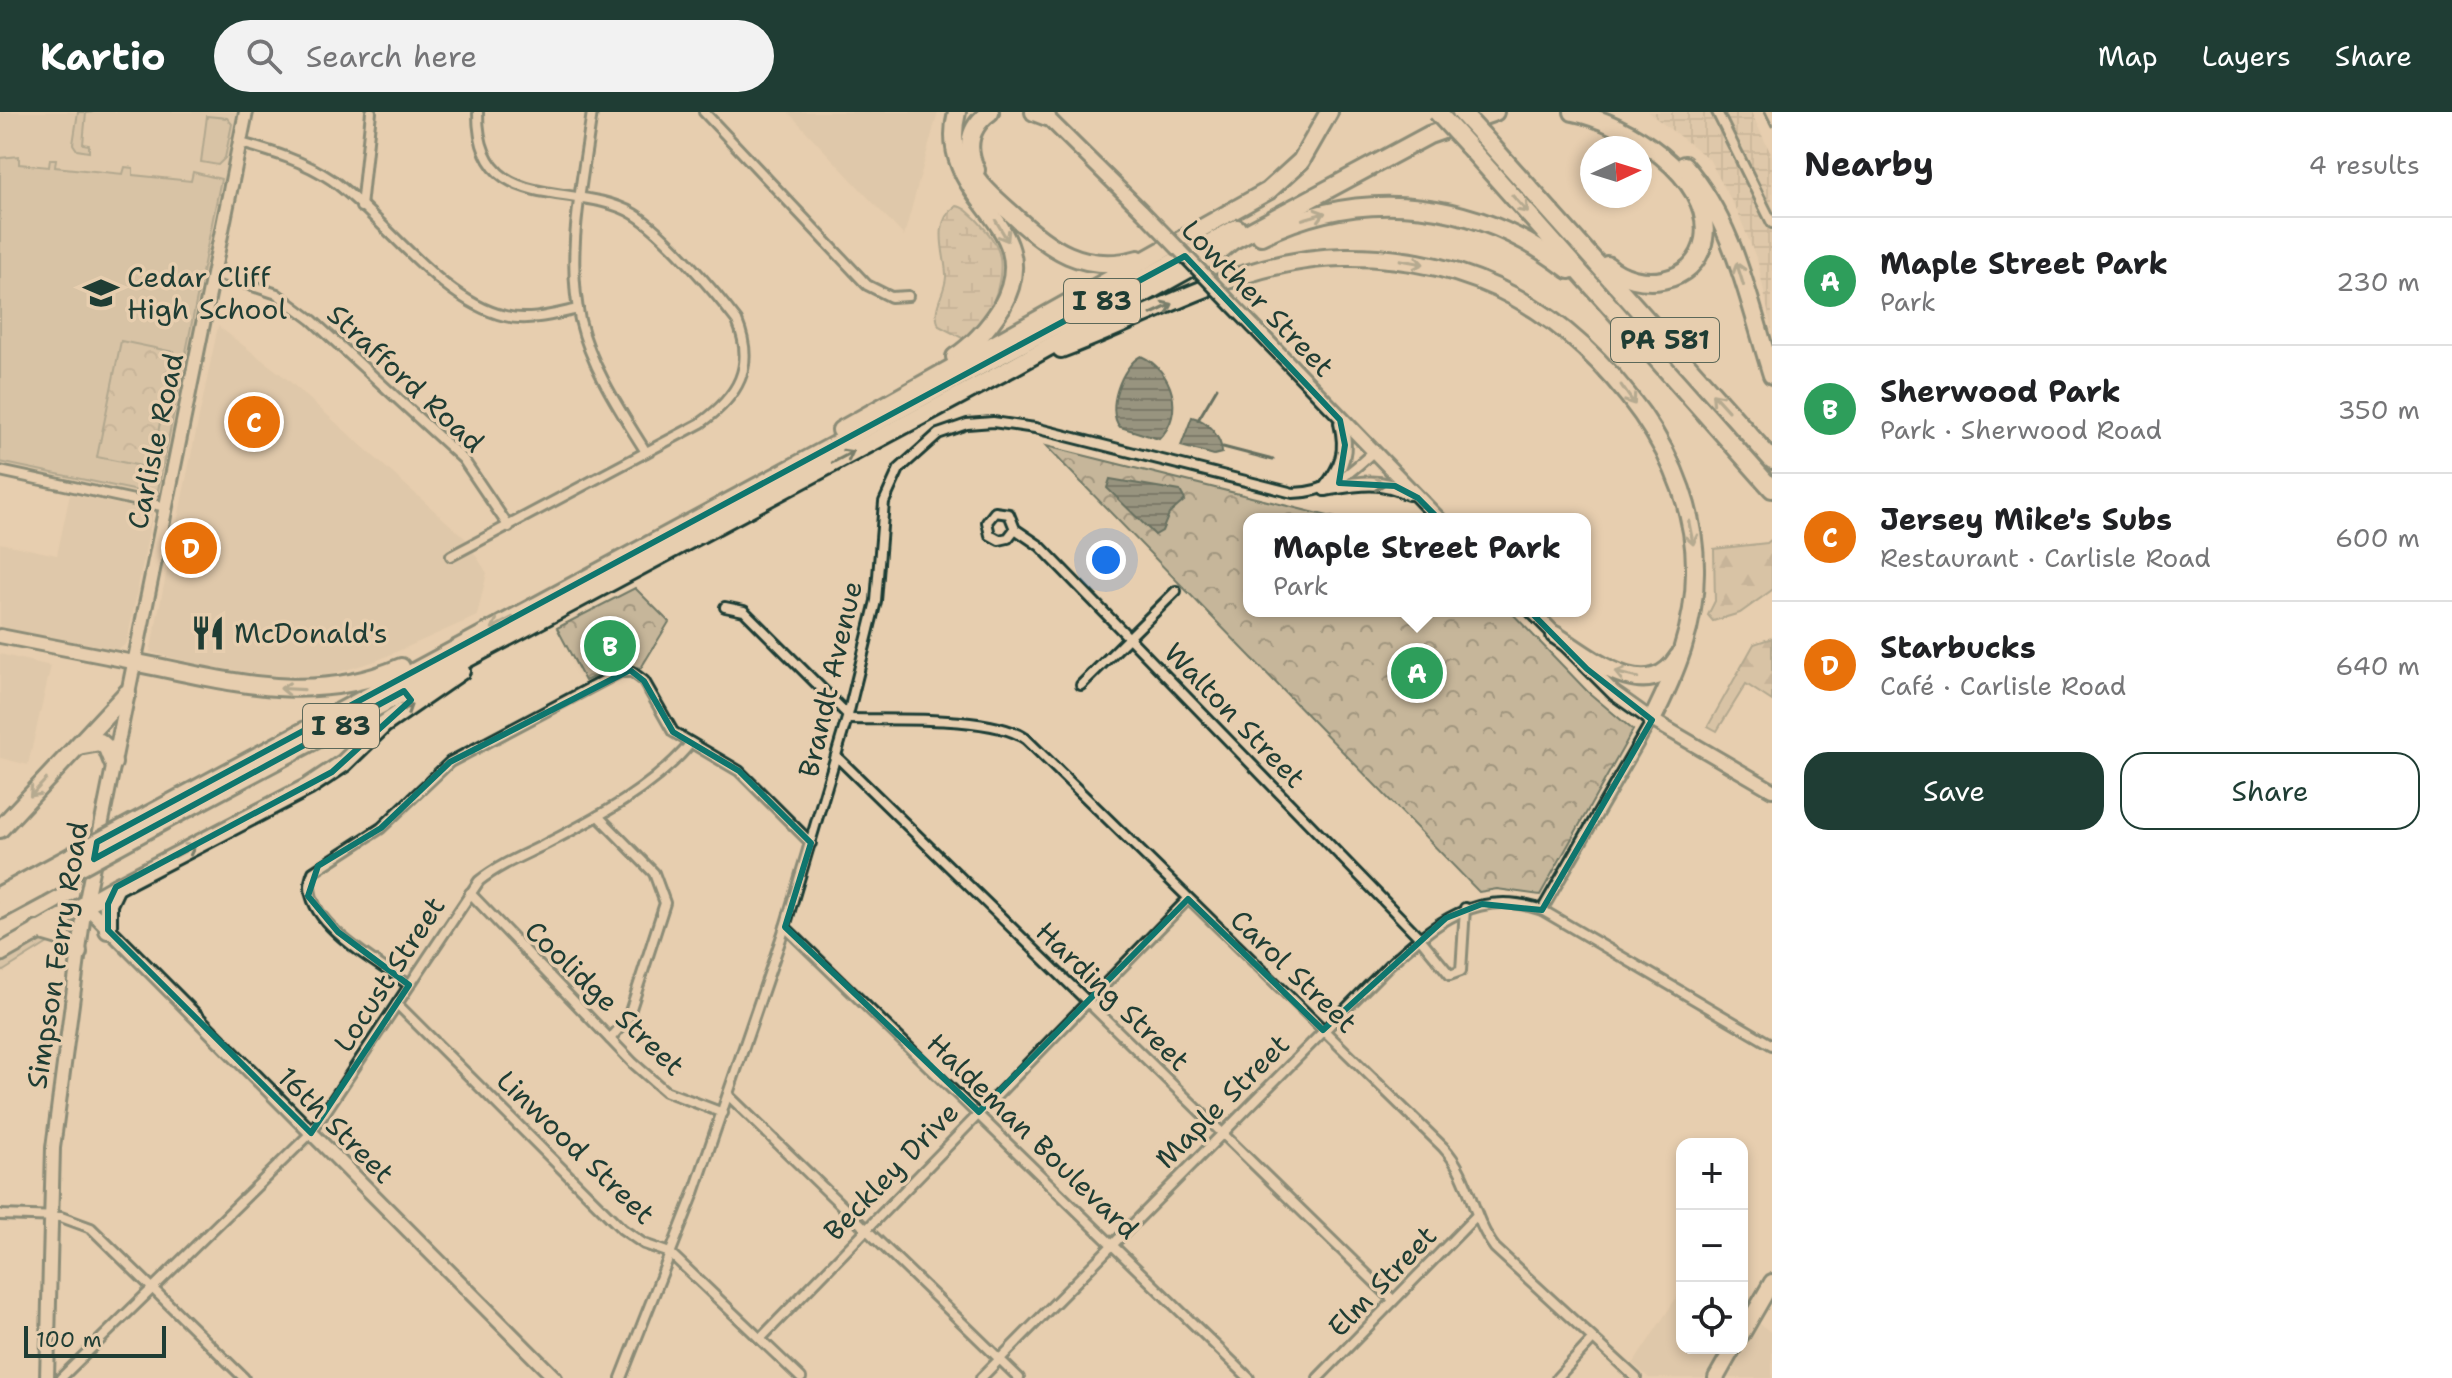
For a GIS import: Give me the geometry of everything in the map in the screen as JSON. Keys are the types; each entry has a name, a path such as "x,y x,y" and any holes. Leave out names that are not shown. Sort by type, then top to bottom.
{"highway":[{"path":"915,387 983,333 1003,303 1013,278 1009,241 959,170 952,139 957,112"},
{"path":"965,112 962,149 966,164 1039,239 1074,260 1120,263 1169,247"},
{"path":"982,182 969,146 973,129 990,112"},
{"path":"580,582 915,387 1278,183 1307,153 1329,112"},
{"name":"PA 581","path":"1437,112 1624,321"},
{"name":"PA 581","path":"1459,112 1772,460"},
{"name":"I 83","path":"0,910 36,883 473,638 1411,132 1459,112"},
{"path":"1216,254 1232,241 1429,135 1495,112"},
{"path":"1558,220 1616,272 1633,281 1658,282 1680,273 1692,263 1704,237 1701,212 1671,165 1634,135 1599,119 1573,112"},
{"path":"1610,112 1644,129 1672,151 1705,190 1721,219 1772,375"},
{"name":"I 83","path":"151,820 527,626 1011,368 1216,254 1229,253 1292,222 1347,208 1397,204 1435,208 1471,216 1532,244 1568,269 1624,321 1772,489"},
{"path":"1011,368 1150,315 1236,277 1292,262 1345,257 1402,260 1460,274 1511,294 1562,325 1613,374 1662,443 1677,478 1693,535 1695,571 1687,642 1652,720"},
{"path":"0,953 116,887 308,787 344,763 383,725 527,626"},
{"path":"1555,635 1616,673 1631,678 1646,678 1672,665 1687,642"},
{"path":"133,662 273,688 317,689 389,673 473,638"},
{"path":"0,829 127,693"},
{"path":"77,747 93,740 100,742 107,748 111,772"},
{"name":"I 83","path":"0,895 36,883"},
{"path":"108,930 108,904 116,887"},
{"path":"38,930 62,937 78,952"}],"main road":[{"name":"Carlisle Road","path":"111,772 246,112"},
{"name":"Lowther Street","path":"1041,114 1142,211 1340,420 1433,513"},
{"path":"1325,489 1343,462 1345,445 1340,420"},
{"path":"1325,489 1372,482 1395,486 1418,498"},
{"path":"1538,617 1604,685 1652,720 1772,790"},
{"path":"0,636 133,662"},
{"name":"Simpson Ferry Road","path":"47,1378 55,1123 85,905 111,772"},
{"name":"16th Street","path":"85,905 555,1378"},
{"path":"1748,1324 1772,1282"},
{"path":"1716,1378 1730,1354"}],"street":[{"path":"361,207 371,112"},
{"path":"451,556 507,523 701,423 730,400 744,366 743,339 729,311 646,222 618,207 581,198 532,192 506,179 484,152 478,112"},
{"path":"592,112 575,260 578,309 591,353 646,452"},
{"path":"704,112 867,285 891,297 908,296"},
{"path":"1717,112 1772,223"},
{"path":"241,143 312,168 335,182 440,277 491,311 534,317 578,309"},
{"name":"Strafford Road","path":"214,273 261,286 312,320 463,459 507,523"},
{"name":"Brandt Avenue","path":"621,1378 723,1113 785,927 848,717 876,601 878,540 887,490 909,457 938,434 967,424 1004,423 1293,493 1325,489"},
{"path":"1325,489 1345,477 1373,452"},
{"path":"0,471 166,507"},
{"name":"Walton Street","path":"1015,529 1040,546 1419,937 1445,972 1457,975 1461,971 1465,908"},
{"path":"1081,685 1176,591"},
{"path":"725,607 744,611 848,717"},
{"path":"409,985 362,953 316,910 308,895 310,879 318,866 381,828 450,762 620,672 632,672 644,681 669,727 739,771 811,843"},
{"name":"Carol Street","path":"848,717 980,724 1015,731 1456,1162 1477,1215 1495,1248 1636,1378"},
{"path":"1652,720 1542,910 1772,1045"},
{"name":"Locust Street","path":"61,1378 311,1133 470,893 500,867 598,816 653,781 691,743"},
{"name":"Harding Street","path":"836,756 1393,1300"},
{"path":"598,816 654,873 665,903 628,1018 610,1039"},
{"name":"Coolidge Street","path":"470,893 610,1039 665,1091 723,1113"},
{"name":"Beckley Drive","path":"761,1338 1188,899"},
{"name":"Maple Street","path":"981,1378 1323,1030 1419,937 1465,908 1502,902 1542,910"},
{"name":"Haldeman Boulevard","path":"785,927 979,1112 1249,1378"},
{"name":"Linwood Street","path":"397,1004 622,1229 644,1244 670,1253 801,1378"},
{"path":"729,1096 1019,1378"},
{"path":"0,1215 50,1216 82,1222 91,1228 244,1378"},
{"name":"Elm Street","path":"1318,1378 1477,1215"},
{"path":"1557,1378 1593,1339"}],"highlighted area":[{"path":"1185,256 1340,420 1345,445 1339,483 1395,486 1418,498 1587,669 1652,720 1542,910 1482,904 1446,918 1323,1030 1188,899 979,1112 785,927 811,843 739,771 673,732 644,681 630,670 450,762 381,828 318,866 308,896 338,932 409,985 311,1133 108,930 108,904 116,887 332,772 411,700 404,691 94,859 97,842"}],"shaded area":[{"name":"Cedar Cliff High School","path":"0,112 238,112 160,499 0,466"},
{"path":"788,112 938,112 904,236"},
{"path":"1648,112 1751,112 1772,156 1772,331 1758,263 1738,213 1709,159"},
{"path":"218,326 286,378 465,538 487,573 477,616 376,661 309,681 198,665 150,652"},
{"path":"1141,356 1161,371 1172,393 1172,417 1159,439 1120,427 1114,410 1122,378"},
{"path":"1192,417 1213,430 1222,453 1214,455 1181,446"},
{"path":"1110,479 1180,491 1185,500 1169,514 1162,531 1155,535 1107,488"},
{"path":"70,494 153,512 127,643 118,650 0,629 0,543 57,555"},
{"path":"0,654 51,666 28,765 0,758"},
{"path":"1676,1298 1676,1354 1719,1354 1705,1378 1649,1378 1633,1364"},
{"path":"1759,1323 1772,1333 1772,1378 1727,1378 1741,1354 1748,1354 1748,1342"}],"green space":[{"path":"78,112 93,112 86,113 83,144 89,145 89,152 77,150 73,144"},
{"path":"207,116 227,118 232,124 225,158 218,165 201,162"},
{"name":"Cedar Cliff High School","path":"19,156 19,164 49,167 50,159 56,159 55,167 123,174 125,167 133,168 133,175 191,181 193,172 221,179 157,495 0,462 0,158"},
{"path":"956,206 969,213 991,236 999,252 1001,267 997,292 987,315 972,333 962,338 939,326 937,319 937,307 946,277 942,231 948,213"},
{"path":"121,341 174,352 151,468 97,457"},
{"path":"1046,446 1316,513 1243,513 1243,617 1516,617 1588,692 1633,730 1540,895 1497,889 1479,892"},
{"path":"1772,539 1772,590 1740,613 1713,621 1708,615 1715,601 1714,549 1767,543"},
{"path":"635,588 669,622 641,668 621,664 585,681 557,628"},
{"path":"1772,638 1772,701 1746,684 1717,731 1708,726 1754,644"},
{"path":"45,938 56,938 0,973 0,958"}],"waterway":[{"path":"1198,420 1217,388"},
{"path":"1223,447 1273,460"}],"railway":[{"path":"1765,112 1772,126"}],"place":[{"name":"Cedar Cliff High School","path":"101,293"},
{"name":"Jersey Mike's Subs","path":"254,422"},
{"name":"Starbucks","path":"191,548"},
{"name":"McDonald's","path":"208,633"},
{"name":"Sherwood Park","path":"610,646"},
{"name":"Maple Street Park","path":"1417,673"}]}
